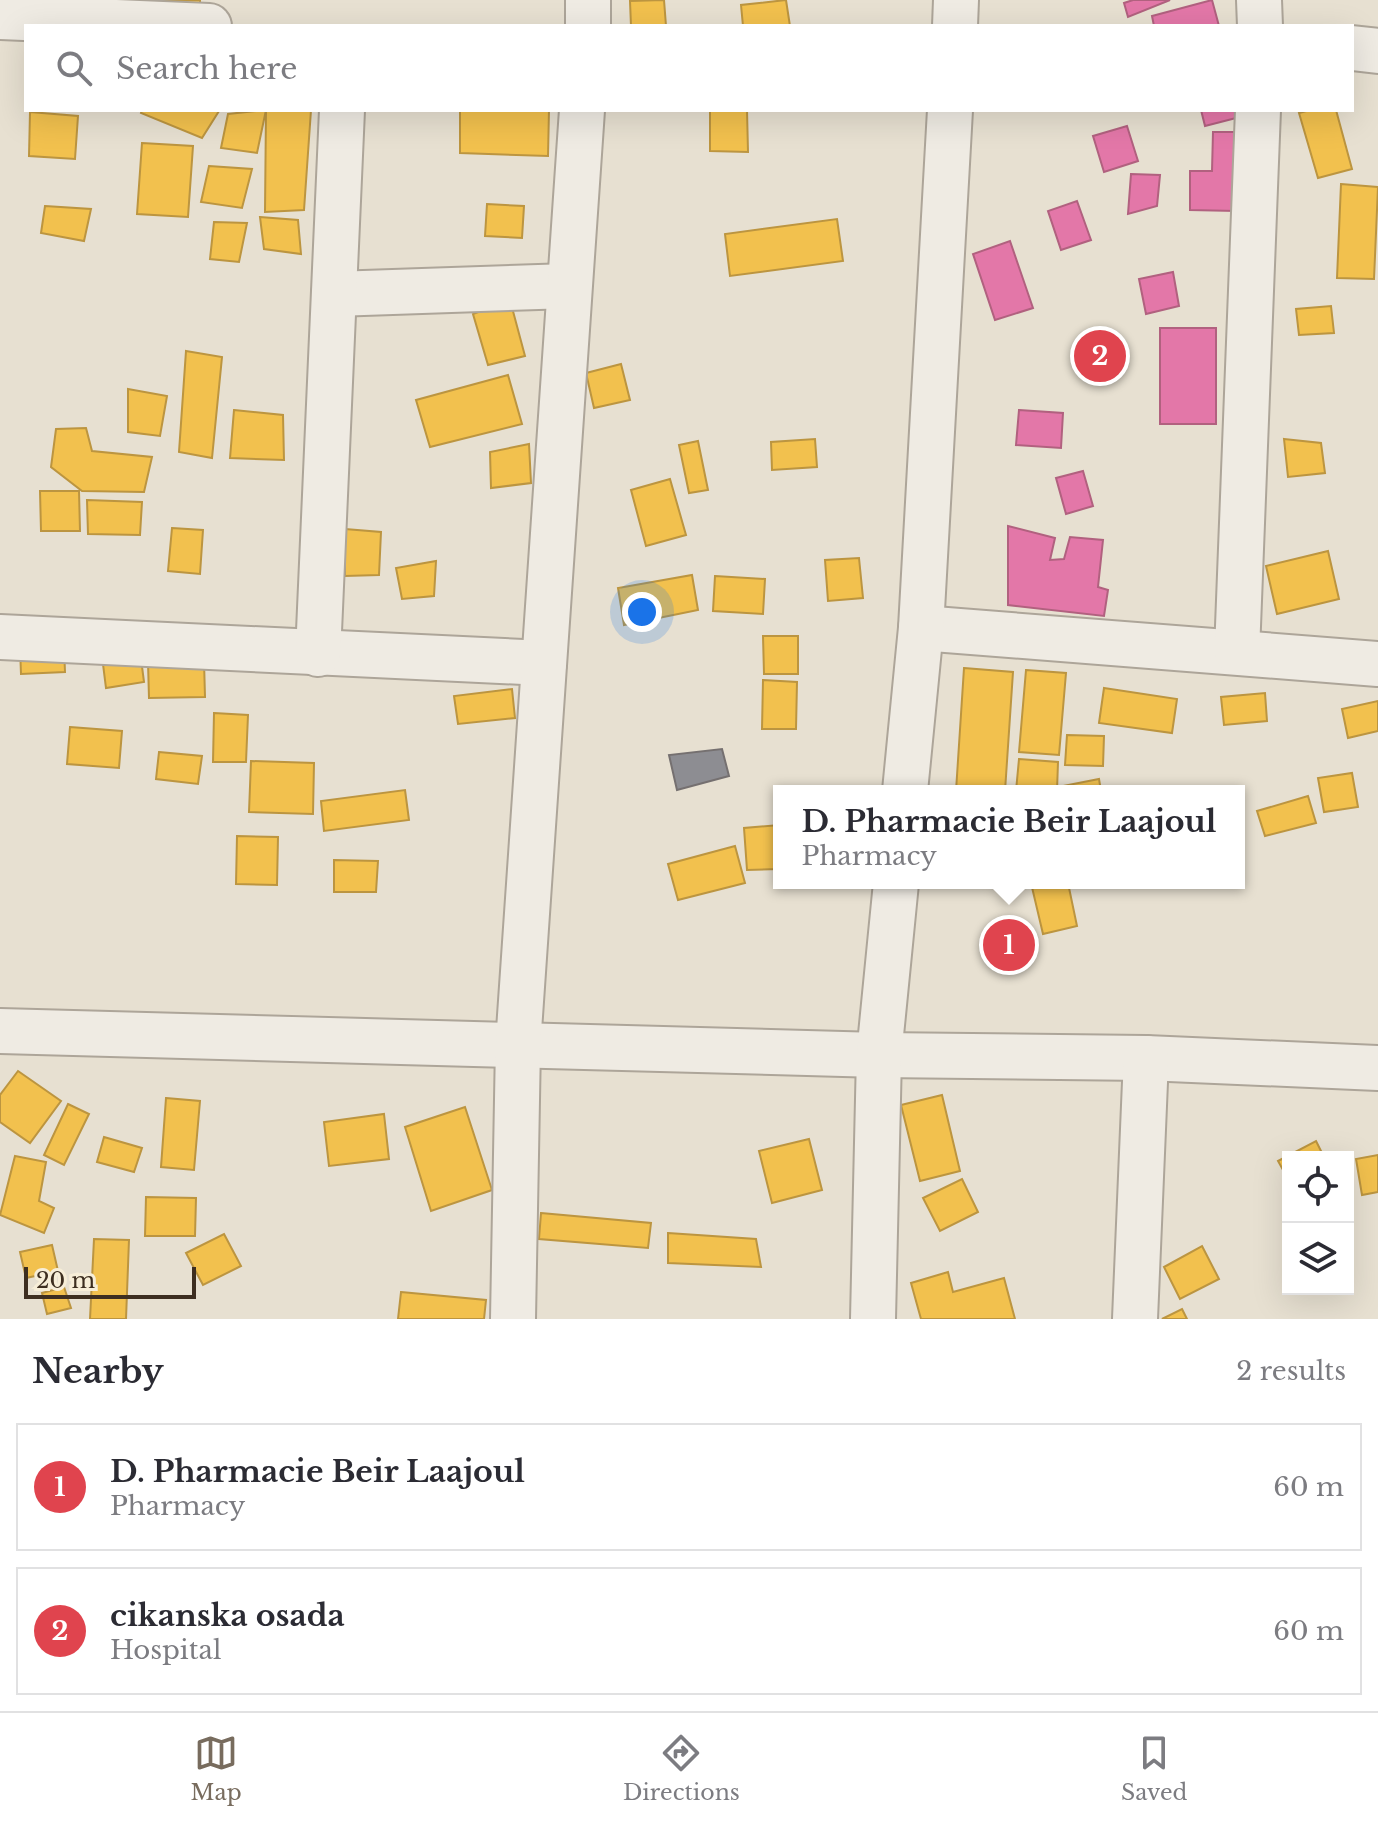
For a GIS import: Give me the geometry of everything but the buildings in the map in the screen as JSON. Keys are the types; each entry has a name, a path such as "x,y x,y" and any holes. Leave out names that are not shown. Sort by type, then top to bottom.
{"street":[{"path":"588,0 588,24"},
{"path":"955,24 956,0"},
{"path":"1259,0 1260,24"},
{"path":"0,17 163,24"},
{"path":"1354,48 1378,51"},
{"path":"318,654 342,112"},
{"path":"513,1319 518,1045 582,112"},
{"path":"906,785 921,628 950,112"},
{"path":"1237,652 1258,112"},
{"path":"334,294 569,286"},
{"path":"921,628 1378,664"},
{"path":"0,637 544,663"},
{"path":"873,1319 879,1055 895,889"},
{"path":"0,1031 879,1055 1146,1058 1378,1068"},
{"path":"1135,1319 1146,1058"}],"place":[{"name":"cikanska osada","path":"1100,356"},
{"name":"D. Pharmacie Beir Laajoul","path":"1009,945"}]}
